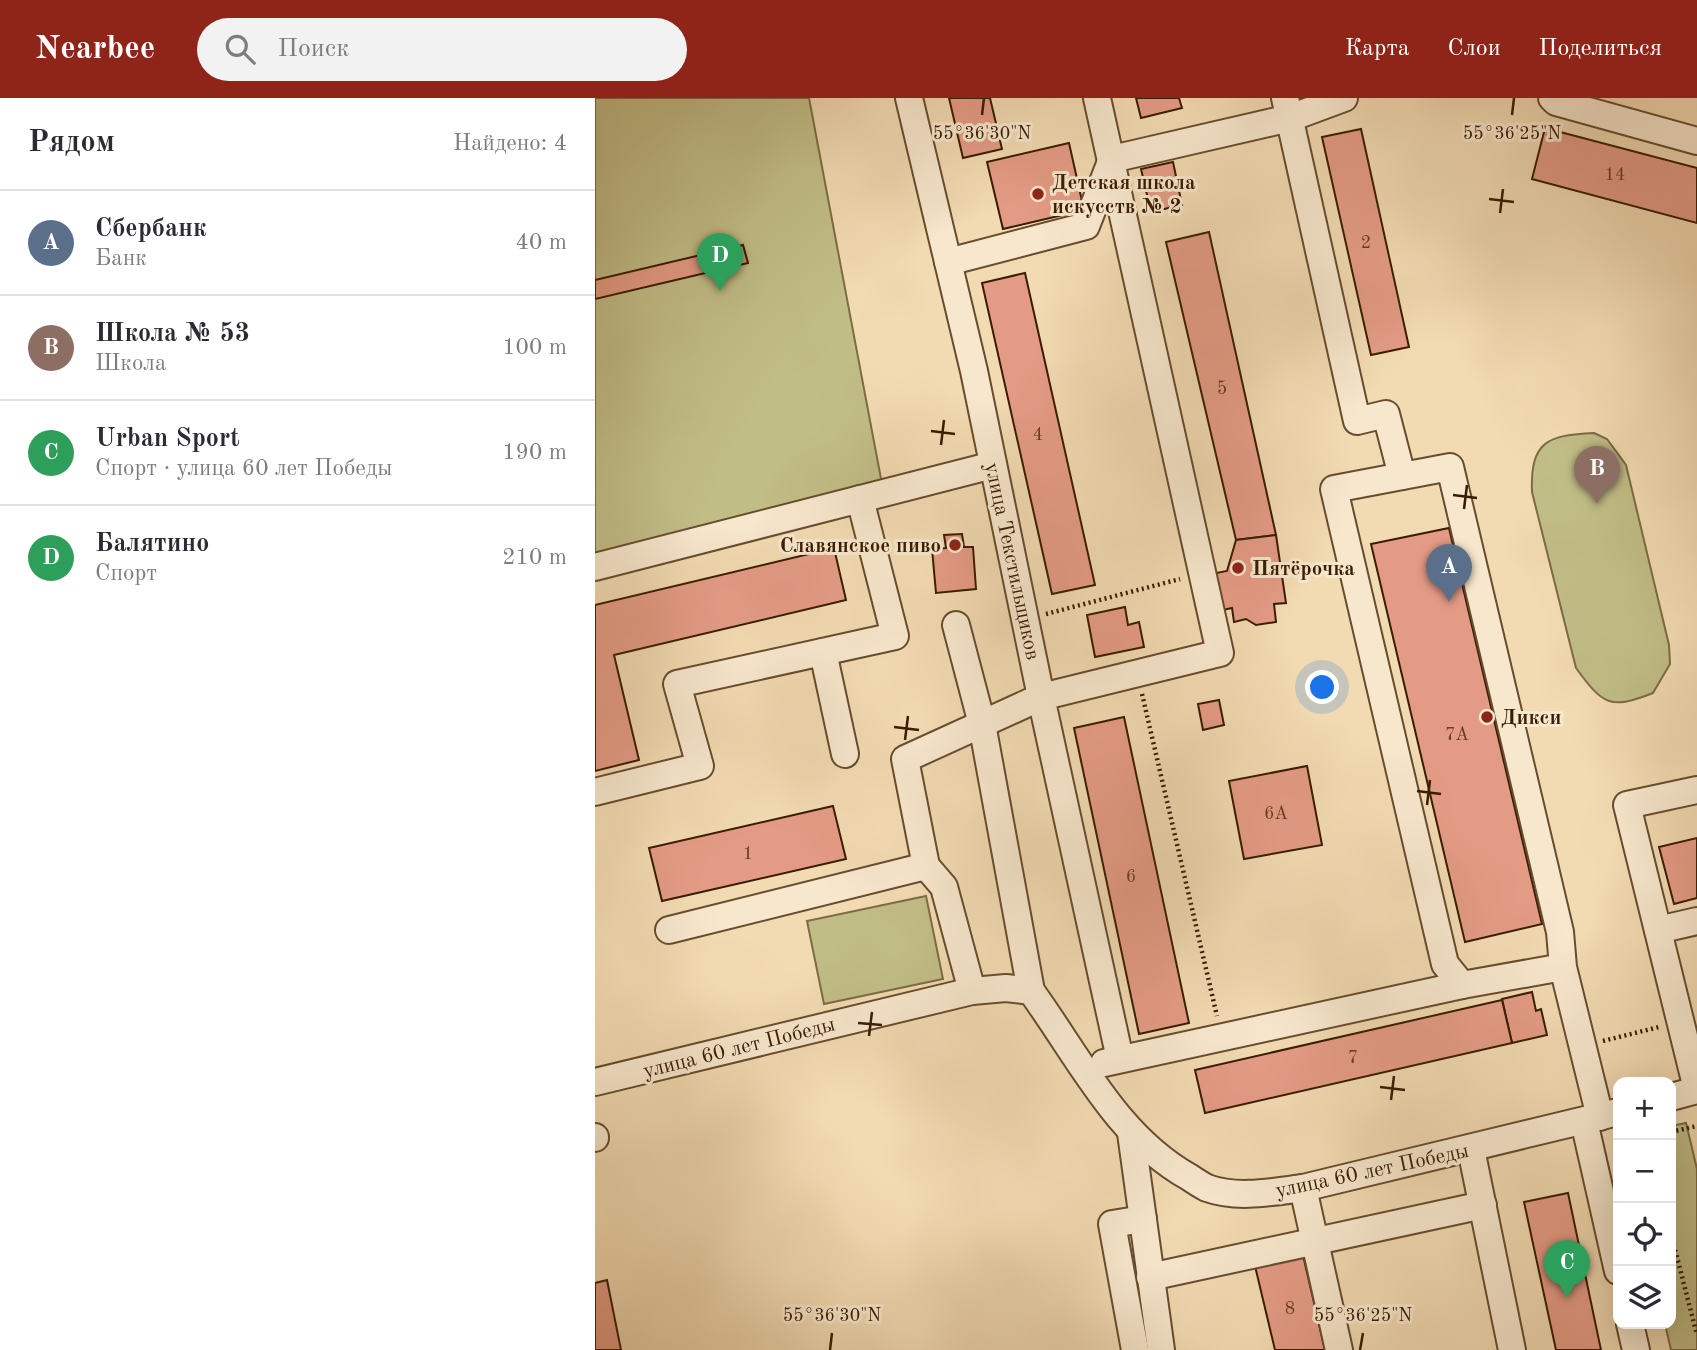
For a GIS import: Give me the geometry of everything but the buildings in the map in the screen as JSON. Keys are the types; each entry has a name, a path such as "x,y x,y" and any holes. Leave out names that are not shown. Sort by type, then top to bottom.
{"street":[{"name":"улица Текстильщиков","path":"909,98 993,465 1120,1059"},
{"path":"972,991 944,887 926,866 905,759 1041,697 1220,653 1097,98"},
{"path":"1112,159 1287,108 1345,98"},
{"path":"1552,98 1556,102 1697,141"},
{"path":"1287,108 1357,421 1386,414 1402,476"},
{"path":"948,262 1086,226 1112,159"},
{"path":"595,567 993,465"},
{"path":"1462,985 1445,964 1333,489 1450,467 1560,932 1563,967 1601,1117 1617,1266"},
{"path":"595,792 700,766 677,684 895,636 860,499"},
{"path":"956,625 982,724 1031,991"},
{"path":"823,652 845,754"},
{"path":"1676,1096 1697,1090 1627,805 1697,790"},
{"path":"669,930 926,866"},
{"path":"1658,930 1697,921"},
{"path":"1082,1068 1462,985 1563,967"},
{"name":"улица 60 лет Победы","path":"596,1077 972,991 1006,988 1031,991 1082,1068 1131,1133 1168,1166 1208,1188 1250,1194 1303,1188 1601,1117"},
{"path":"1131,1133 1161,1350"},
{"path":"1471,1149 1512,1350"},
{"path":"1303,1188 1339,1350"},
{"path":"1150,1277 1483,1205"},
{"path":"1135,1350 1112,1224 1143,1219"},
{"path":"1631,1329 1636,1350"}],"path":[{"path":"1025,620 1202,574"},
{"path":"1137,672 1222,1037"},
{"path":"1582,1046 1680,1022"},
{"path":"1676,1131 1697,1126"},
{"path":"1676,1253 1697,1335"}],"shaded area":[{"path":"595,98 809,98 882,484 595,554"},
{"path":"1594,433 1607,439 1626,465 1669,645 1670,664 1653,693 1627,701 1609,701 1601,697 1576,668 1532,492 1534,462 1545,444 1565,436"},
{"path":"926,896 943,979 824,1004 807,921"},
{"path":"1686,1123 1697,1169 1697,1350 1671,1350 1666,1329 1676,1329 1676,1125"}],"place":[{"name":"Детская школа искусств № 2","path":"1038,194"},
{"name":"Балятино","path":"720,291"},
{"name":"Школа № 53","path":"1597,504"},
{"name":"Славянское пиво","path":"955,545"},
{"name":"Пятёрочка","path":"1238,568"},
{"name":"Сбербанк","path":"1449,602"},
{"name":"Дикси","path":"1487,717"},
{"name":"Urban Sport","path":"1567,1298"}]}
